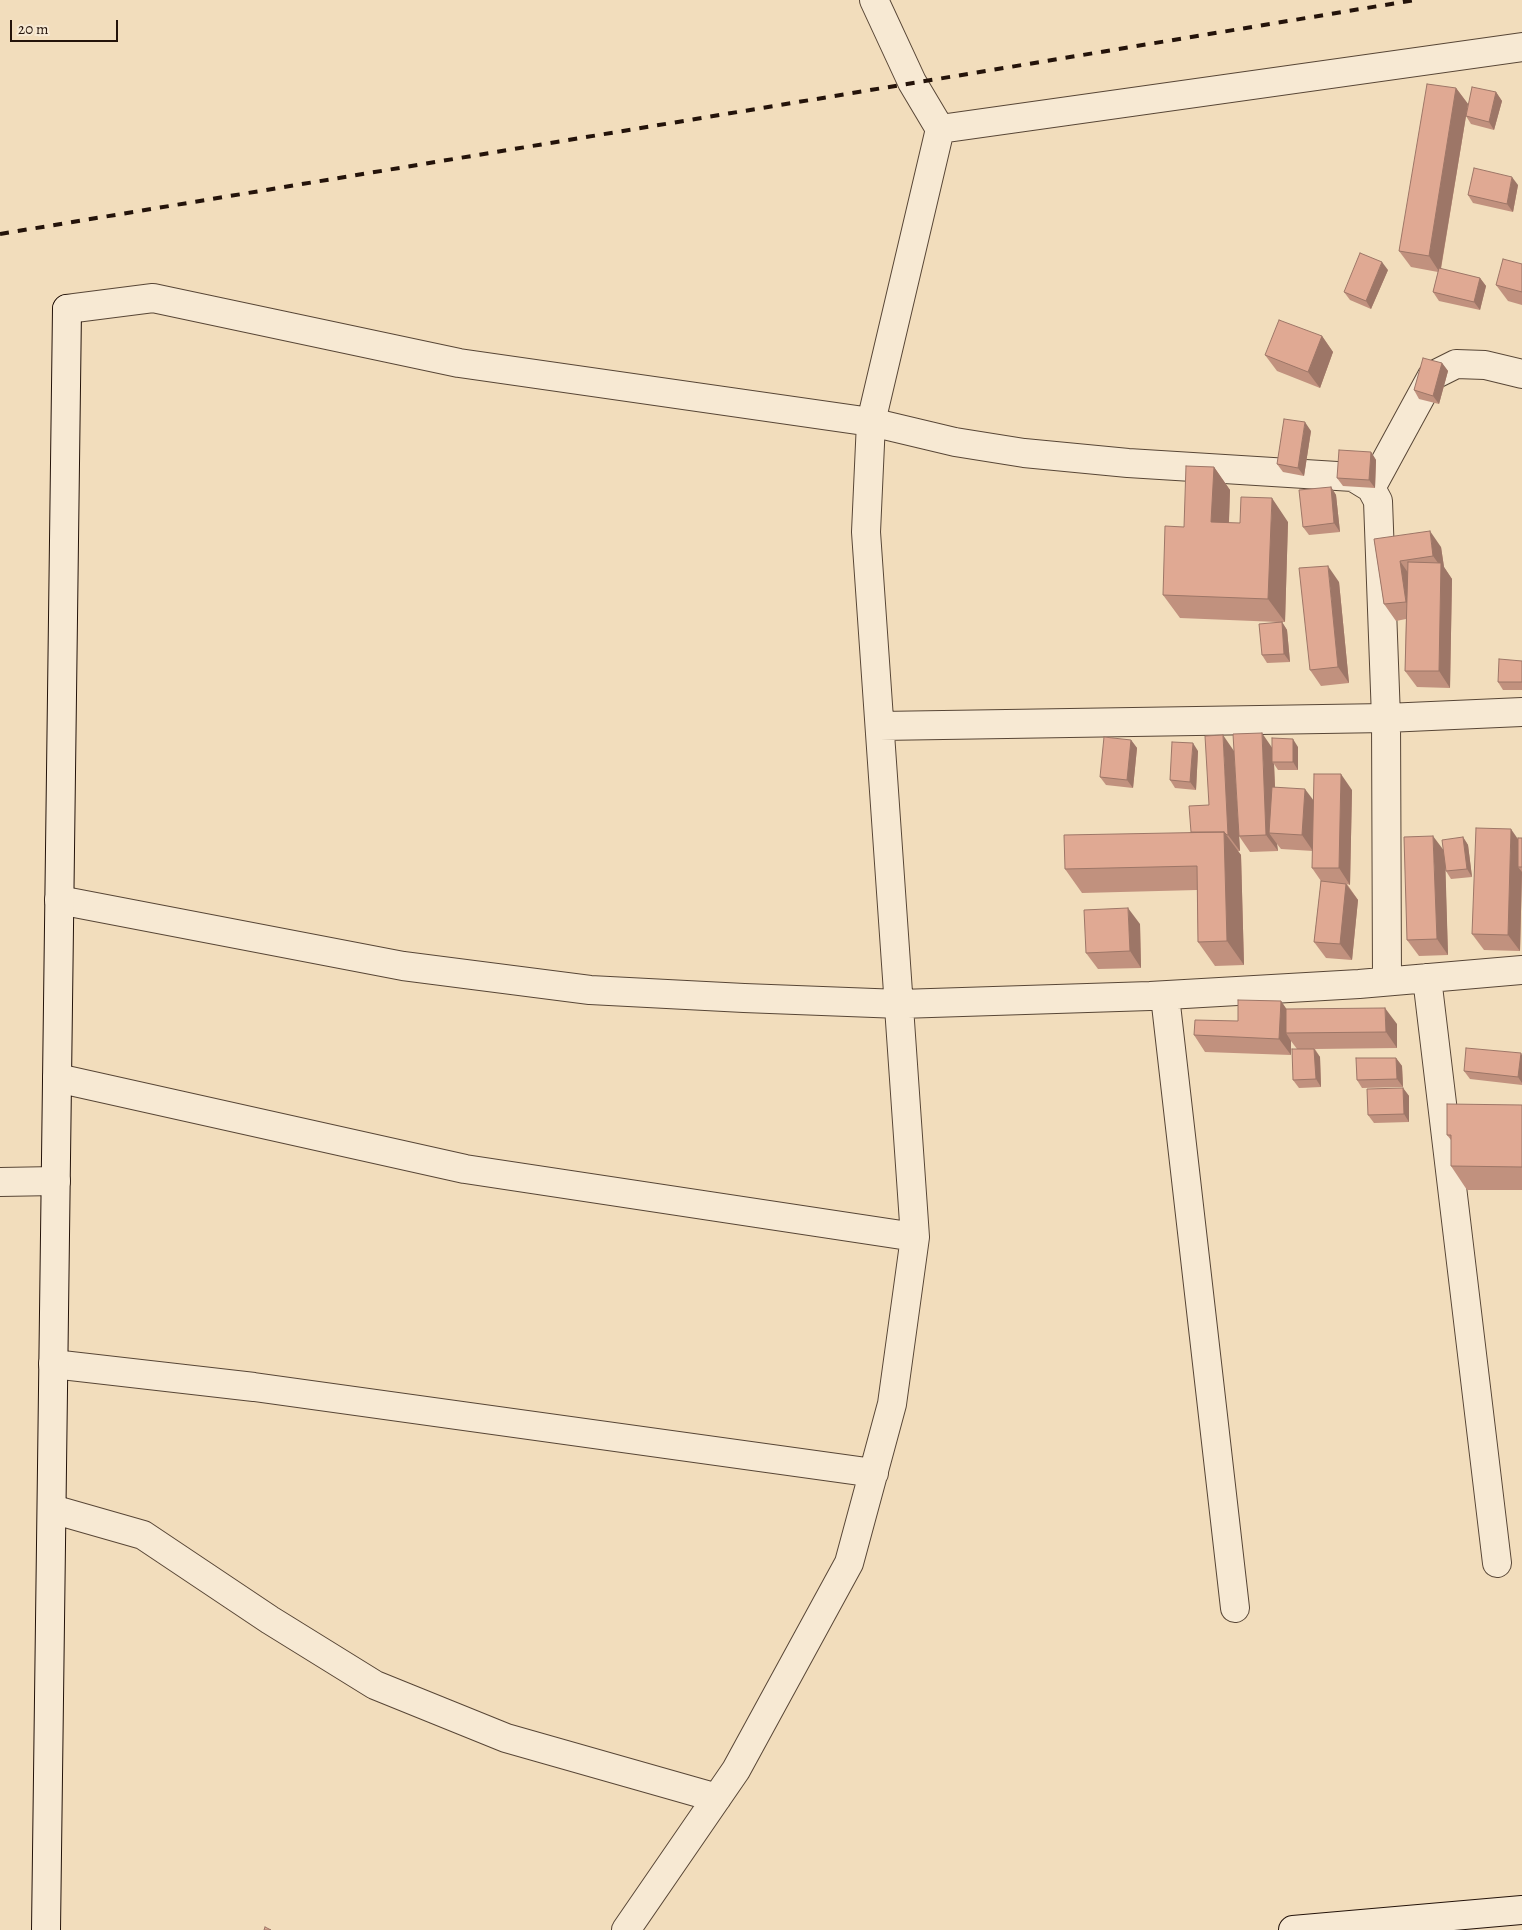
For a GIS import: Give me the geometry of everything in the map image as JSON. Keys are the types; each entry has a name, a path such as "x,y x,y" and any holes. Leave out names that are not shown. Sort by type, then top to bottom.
{"street":[{"path":"626,1930 736,1770 849,1563 892,1404 915,1237 866,532 871,422 940,129 912,82 874,0"},
{"path":"940,129 1522,46"},
{"path":"46,1930 67,309 153,298 459,363 871,422 955,442 1024,453 1128,463 1354,477 1370,488 1378,501 1386,718 1387,981"},
{"path":"1370,488 1432,376 1456,364 1485,365 1522,374"},
{"path":"880,726 1386,718 1522,712"},
{"path":"59,900 403,966 590,990 744,998 900,1004 1165,996 1522,970"},
{"path":"1427,978 1497,1564"},
{"path":"1165,996 1235,1608"},
{"path":"57,1078 465,1169 915,1237"},
{"path":"0,1182 56,1180"},
{"path":"53,1364 254,1387 874,1473"},
{"path":"52,1510 142,1535 270,1620 375,1685 506,1738 717,1798"},
{"path":"1293,1930 1522,1910"}],"building":[{"path":"1427,84 1456,88 1429,256 1399,251"},
{"path":"1472,87 1496,92 1489,122 1466,116"},
{"path":"1474,168 1512,177 1507,204 1468,195"},
{"path":"1360,253 1382,262 1366,301 1344,292"},
{"path":"1503,259 1522,264 1522,292 1496,285"},
{"path":"1439,268 1480,278 1474,302 1433,292"},
{"path":"1279,320 1322,336 1308,372 1265,355"},
{"path":"1423,358 1442,363 1433,396 1414,390"},
{"path":"1284,419 1305,422 1298,468 1277,464"},
{"path":"1339,450 1371,452 1369,480 1337,478"},
{"path":"1186,466 1214,467 1211,522 1240,523 1241,497 1272,498 1268,599 1163,595 1165,526 1184,527"},
{"path":"1331,487 1334,523 1303,527 1299,490"},
{"path":"1430,531 1433,556 1400,561 1406,602 1384,604 1374,539"},
{"path":"1408,562 1441,563 1439,671 1405,671"},
{"path":"1328,566 1338,667 1310,670 1299,568"},
{"path":"1282,622 1284,654 1262,655 1259,624"},
{"path":"1499,659 1522,661 1522,682 1498,682"},
{"path":"1262,733 1266,835 1239,836 1233,734"},
{"path":"1223,735 1228,835 1224,832 1191,832 1189,806 1209,805 1205,736"},
{"path":"1104,737 1131,740 1127,780 1100,777"},
{"path":"1272,738 1293,739 1293,762 1272,762"},
{"path":"1172,742 1193,743 1190,782 1170,780"},
{"path":"1314,774 1341,774 1339,868 1312,868"},
{"path":"1272,787 1305,789 1302,835 1269,833"},
{"path":"1476,828 1511,829 1508,935 1472,934"},
{"path":"1224,832 1227,941 1198,942 1197,866 1065,869 1064,835"},
{"path":"1433,836 1437,939 1407,940 1404,837"},
{"path":"1463,837 1467,869 1446,871 1442,840"},
{"path":"1518,838 1522,838 1522,867 1518,867"},
{"path":"1321,881 1346,884 1340,944 1314,942"},
{"path":"1128,908 1130,951 1086,953 1084,910"},
{"path":"1238,1000 1281,1001 1279,1039 1194,1035 1195,1020 1238,1021"},
{"path":"1385,1008 1386,1032 1286,1033 1286,1009"},
{"path":"1466,1048 1521,1053 1518,1077 1464,1071"},
{"path":"1292,1049 1314,1049 1316,1079 1293,1080"},
{"path":"1356,1058 1396,1058 1397,1079 1357,1080"},
{"path":"1403,1088 1404,1114 1368,1115 1367,1089"},
{"path":"1447,1104 1522,1105 1522,1167 1451,1166 1451,1135 1447,1135"}],"railway":[{"path":"0,234 1415,0"}]}
